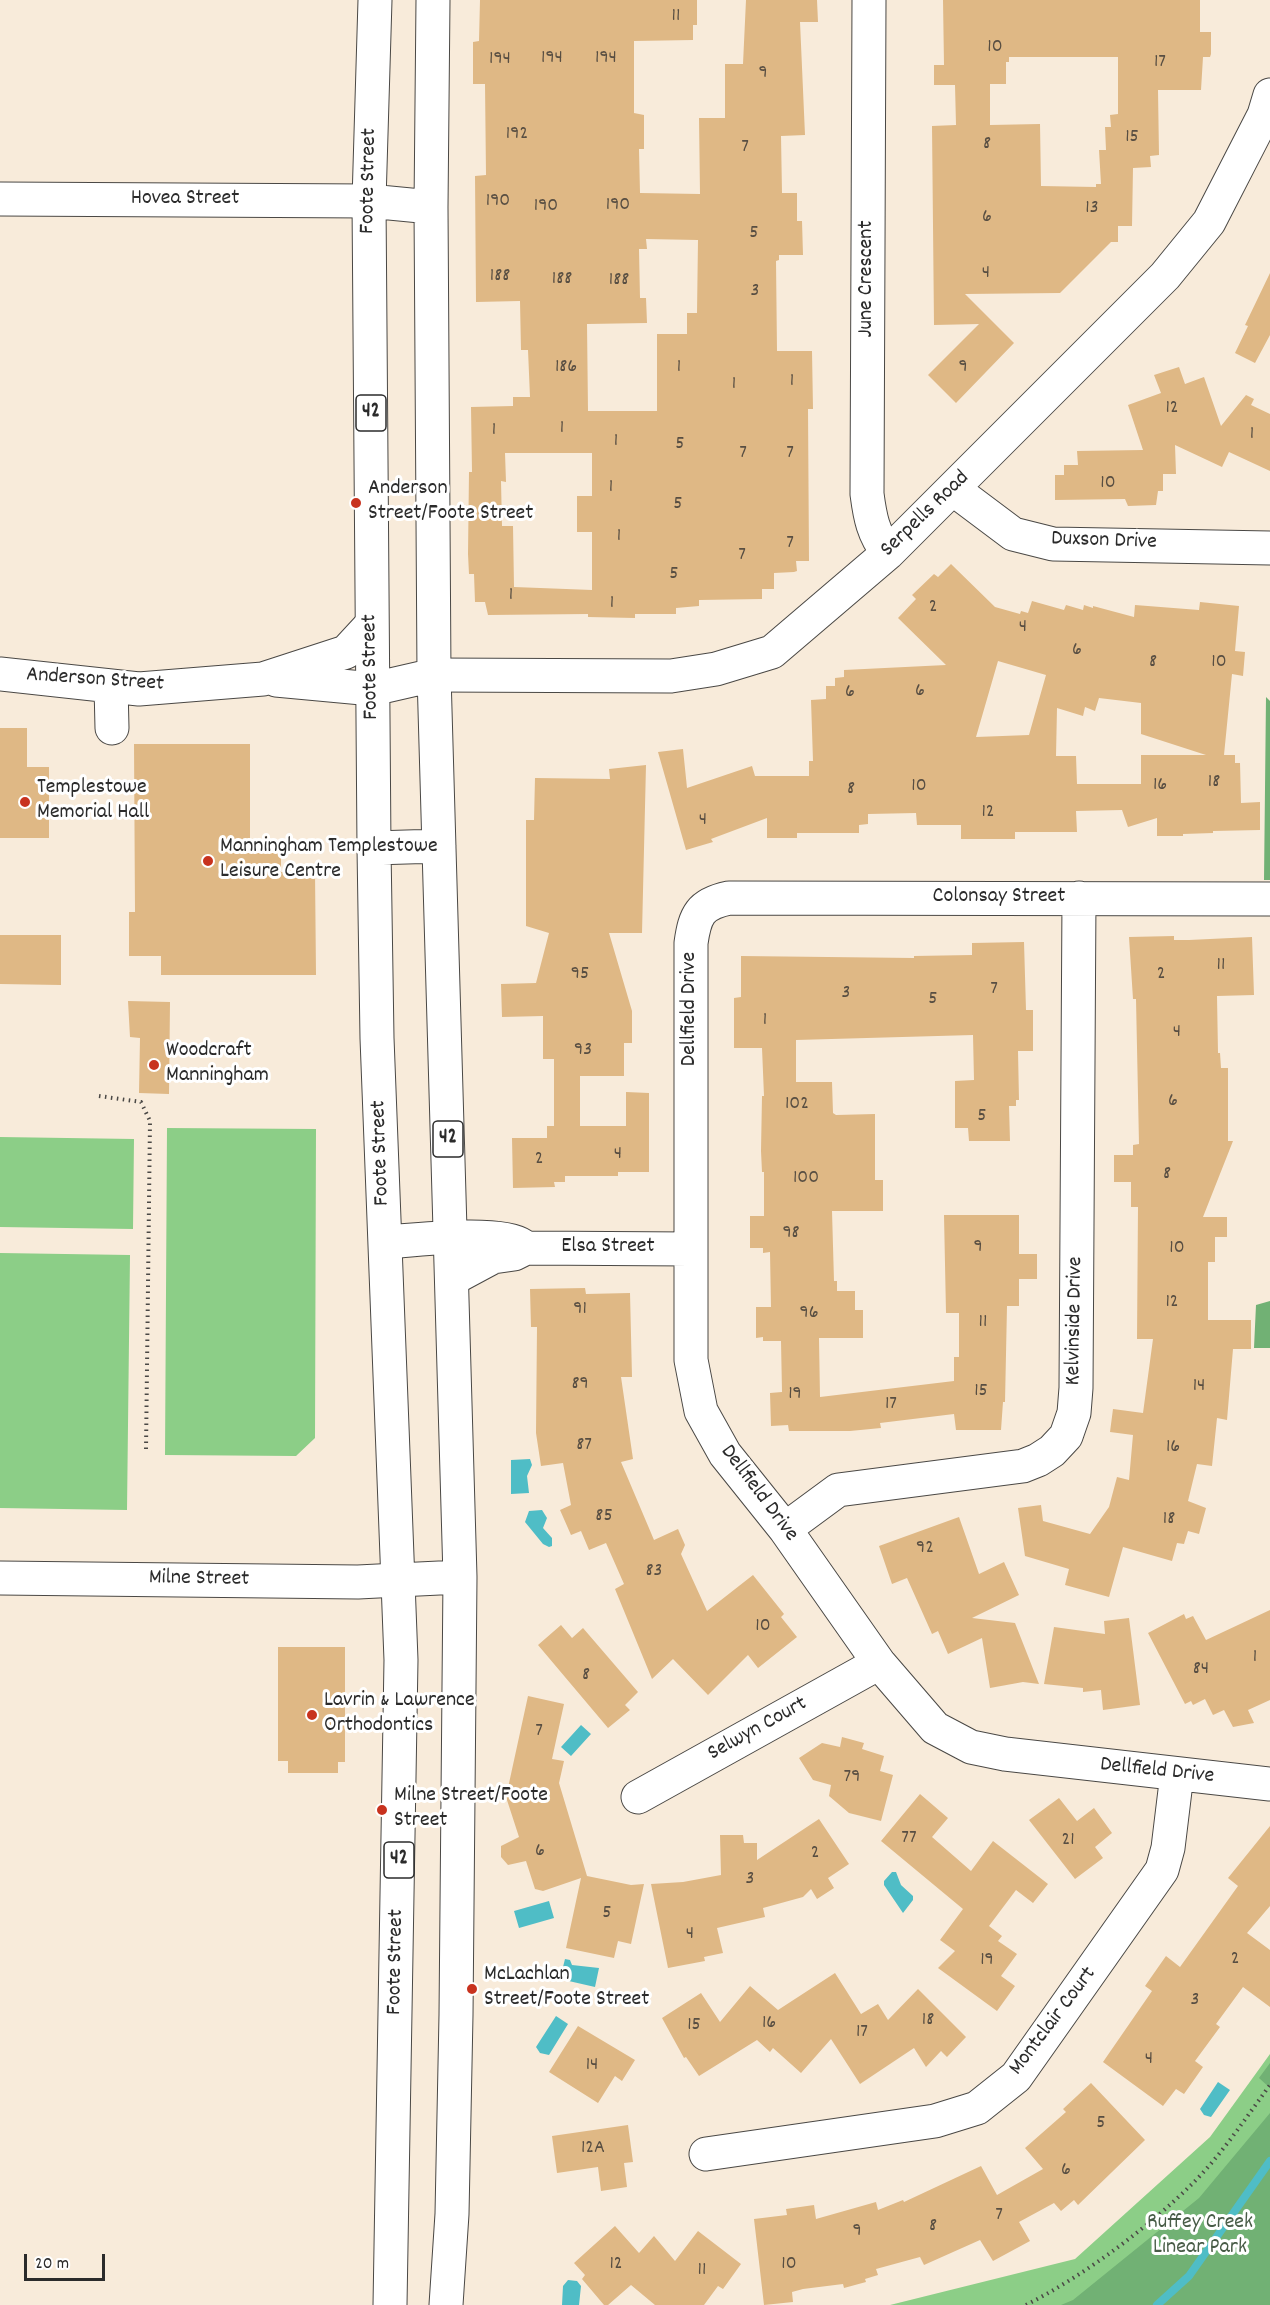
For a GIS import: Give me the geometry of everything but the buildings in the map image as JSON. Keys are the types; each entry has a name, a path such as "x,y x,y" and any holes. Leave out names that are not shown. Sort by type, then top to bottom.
{"street":[{"name":"Foote Street","path":"375,0 369,201 374,848 377,1038 398,1580 400,1728 390,2305"},
{"name":"42","path":"434,0 431,207 434,675 460,1577 456,2027 452,2214 446,2305"},
{"name":"June Crescent","path":"869,0 867,494 876,538 888,553"},
{"name":"Serpells Road","path":"373,689 434,675 671,676 716,669 772,652 888,553 1165,276 1209,222 1264,115 1270,96"},
{"name":"Hovea Street","path":"0,199 369,201 431,207"},
{"name":"Duxson Drive","path":"953,489 1013,534 1053,543 1270,548"},
{"name":"Anderson Street","path":"263,679 346,652 371,625"},
{"name":"Anderson Street","path":"0,674 139,689 263,679 373,689"},
{"path":"111,686 112,728"},
{"path":"374,848 439,846"},
{"name":"Colonsay Street","path":"729,898 1270,899"},
{"name":"Dellfield Drive","path":"729,898 713,902 700,911 691,943 691,1360 700,1411 725,1454 784,1529 879,1663 935,1728 971,1747 1005,1754 1270,1784"},
{"name":"Kelvinside Drive","path":"784,1529 838,1490 1023,1466 1052,1451 1066,1436 1074,1413 1076,1388 1079,898"},
{"name":"Elsa Street","path":"386,1242 451,1236 517,1241 526,1248"},
{"name":"Elsa Street","path":"452,1279 493,1257 514,1254 526,1248 690,1249"},
{"name":"Milne Street","path":"0,1578 358,1582 460,1577"},
{"name":"Selwyn Court","path":"638,1797 879,1663"},
{"name":"Montclair Court","path":"706,2154 935,2121 978,2108 1016,2077 1162,1870 1168,1848 1177,1774"}],"path":[{"path":"99,1096 141,1102 150,1121 146,1450"},
{"path":"1026,2305 1052,2292 1143,2228 1191,2185 1270,2085"}],"green space":[{"path":"1266,697 1270,701 1270,880 1264,880"},
{"path":"167,1128 316,1129 315,1438 296,1456 165,1455"},
{"path":"0,1137 134,1139 133,1229 0,1227"},
{"path":"0,1253 130,1255 127,1510 0,1508"},
{"path":"1270,1301 1270,1348 1254,1348 1256,1305"},
{"name":"Ruffey Creek Linear Park","path":"1270,2054 1270,2305 890,2305 1075,2259 1210,2137"},
{"path":"1270,2063 1270,2088 1259,2078"},
{"path":"1270,2113 1270,2305 1061,2305 1073,2300 1199,2198"}],"water":[{"path":"530,1459 532,1465 527,1476 529,1493 511,1494 511,1460"},
{"path":"542,1510 547,1518 543,1528 552,1538 552,1546 549,1547 543,1544 525,1522 529,1511"},
{"path":"581,1725 591,1734 571,1756 561,1747"},
{"path":"892,1872 896,1872 901,1885 913,1896 913,1900 903,1913 884,1885 884,1881"},
{"path":"549,1901 554,1918 519,1928 514,1911"},
{"path":"565,1959 570,1960 572,1965 599,1968 595,1987 560,1979"},
{"path":"556,2016 568,2024 549,2055 540,2053 536,2047"},
{"path":"1218,2082 1230,2090 1211,2117 1204,2115 1200,2109"},
{"path":"568,2280 577,2281 581,2286 579,2305 562,2305 563,2286"}],"waterway":[{"path":"1157,2305 1189,2276 1270,2161"}],"place":[{"name":"Anderson Street/Foote Street","path":"356,503"},
{"name":"Templestowe Memorial Hall","path":"25,802"},
{"name":"Manningham Templestowe Leisure Centre","path":"208,861"},
{"name":"Woodcraft Manningham","path":"154,1065"},
{"name":"Lavrin & Lawrence Orthodontics","path":"312,1715"},
{"name":"Milne Street/Foote Street","path":"382,1810"},
{"name":"McLachlan Street/Foote Street","path":"472,1989"}]}
